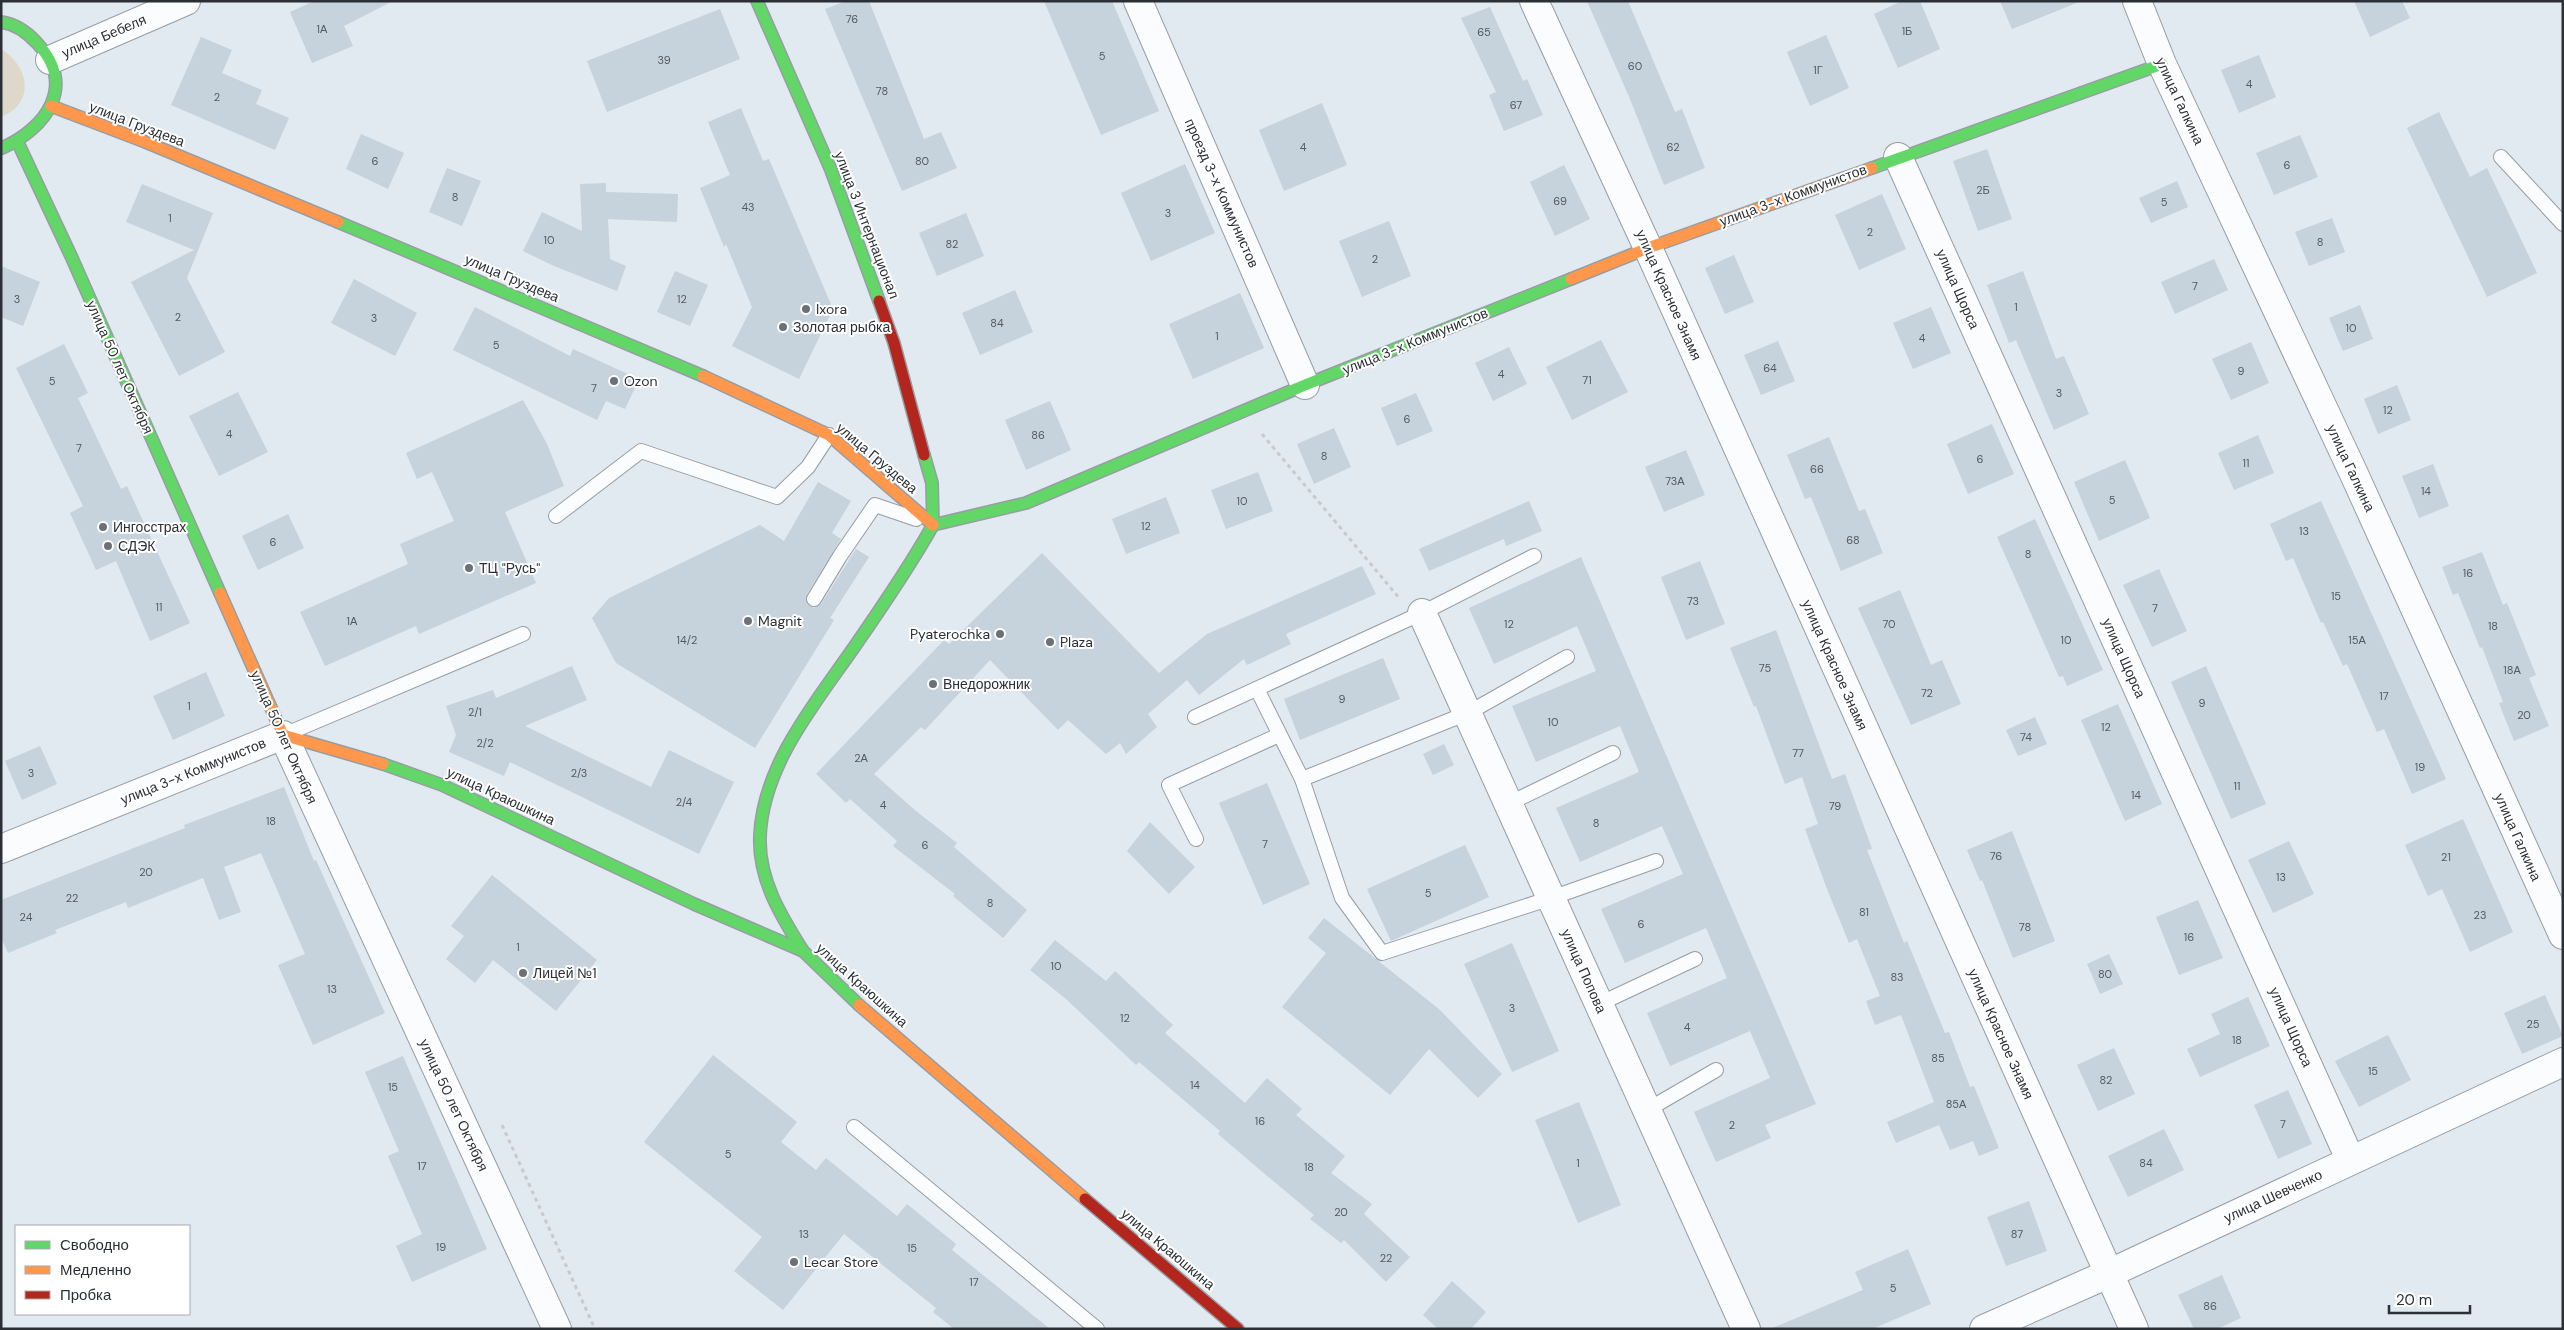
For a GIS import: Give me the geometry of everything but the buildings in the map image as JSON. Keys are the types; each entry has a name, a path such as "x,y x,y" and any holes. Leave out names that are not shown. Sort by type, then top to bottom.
{"street":[{"name":"улица 3 Интернационал","path":"757,1 831,170 894,343 932,483 933,525"},
{"name":"проезд 3-х Коммунистов","path":"1138,1 1305,385"},
{"name":"улица Красное Знамя","path":"1534,1 1648,248 2134,1329"},
{"name":"улица Галкина","path":"2137,1 2162,64 2354,474 2563,935"},
{"name":"улица Бебеля","path":"50,60 180,4"},
{"path":"1,22 24,30 39,43 50,60 54,75 55,91 51,106 43,121 32,134 18,142 1,148"},
{"name":"улица 3-х Коммунистов","path":"933,525 1026,504 1305,385 1648,248 2162,64"},
{"name":"улица Груздева","path":"51,106 143,141 685,366 829,435 933,525"},
{"name":"улица 50 лет Октября","path":"18,142 71,256 282,735 557,1329"},
{"name":"улица Щорса","path":"1898,157 2350,1159"},
{"path":"803,951 775,908 764,882 760,828 763,804 769,784 800,725 905,575 933,525"},
{"name":"улица Попова","path":"1422,613 1746,1329"},
{"name":"улица 3-х Коммунистов","path":"1,849 282,735"},
{"name":"улица Краюшкина","path":"282,735 368,758 442,785 694,904 803,951 859,1005 1238,1329"},
{"name":"улица Шевченко","path":"1984,1329 2108,1274 2350,1159 2563,1062"}],"lane":[{"path":"2501,157 2563,224"},
{"path":"556,516 641,452 777,497 808,468 829,435"},
{"path":"814,599 840,556 875,505 933,525"},
{"path":"1195,717 1422,613 1534,556"},
{"name":"улица 3-х Коммунистов","path":"282,735 523,634"},
{"path":"1302,779 1468,713 1567,657"},
{"path":"1257,689 1302,779 1342,898 1382,953 1551,898 1656,861"},
{"path":"1196,839 1169,785 1279,735"},
{"path":"1508,804 1613,753"},
{"path":"1599,1004 1695,959"},
{"path":"1647,1110 1716,1070"},
{"path":"854,1127 1096,1329"}],"path":[{"path":"1243,411 1396,596 1422,613"},
{"path":"502,1126 595,1329"}],"shaded area":[{"path":"1,49 18,65 23,74 25,84 24,94 20,103 12,111 1,117"}],"traffic: fast":[{"path":"757,1 831,170 879,301"},
{"path":"1,22 21,29 29,35 49,59 55,74 55,89 51,104 43,117 32,129 2,148"},
{"path":"1872,168 2162,64"},
{"path":"18,143 71,256 220,593"},
{"path":"338,222 703,376"},
{"path":"933,525 1026,503 1305,385 1571,279"},
{"path":"924,455 932,483 933,525"},
{"path":"803,951 779,911 767,882 760,852 763,809 771,783 795,734 887,599 933,525"},
{"path":"383,764 442,785 694,904 803,951 859,1005"}],"traffic: slow":[{"path":"51,106 143,141 338,222"},
{"path":"1571,279 1648,248 1872,168"},
{"path":"703,376 829,435 933,525"},
{"path":"220,593 283,735 383,764"},
{"path":"859,1005 1085,1199"}],"traffic: jam":[{"path":"879,301 894,343 924,455"},
{"path":"1085,1199 1238,1329"}],"place":[{"name":"Ixora","path":"806,309"},
{"name":"Золотая рыбка","path":"783,327"},
{"name":"Ozon","path":"614,381"},
{"name":"Ингосстрах","path":"103,527"},
{"name":"СДЭК","path":"108,546"},
{"name":"ТЦ \"Русь\"","path":"469,568"},
{"name":"Magnit","path":"748,621"},
{"name":"Pyaterochka","path":"1000,634"},
{"name":"Plaza","path":"1050,642"},
{"name":"Внедорожник","path":"933,684"},
{"name":"Лицей №1","path":"523,973"},
{"name":"Lecar Store","path":"794,1262"}]}
